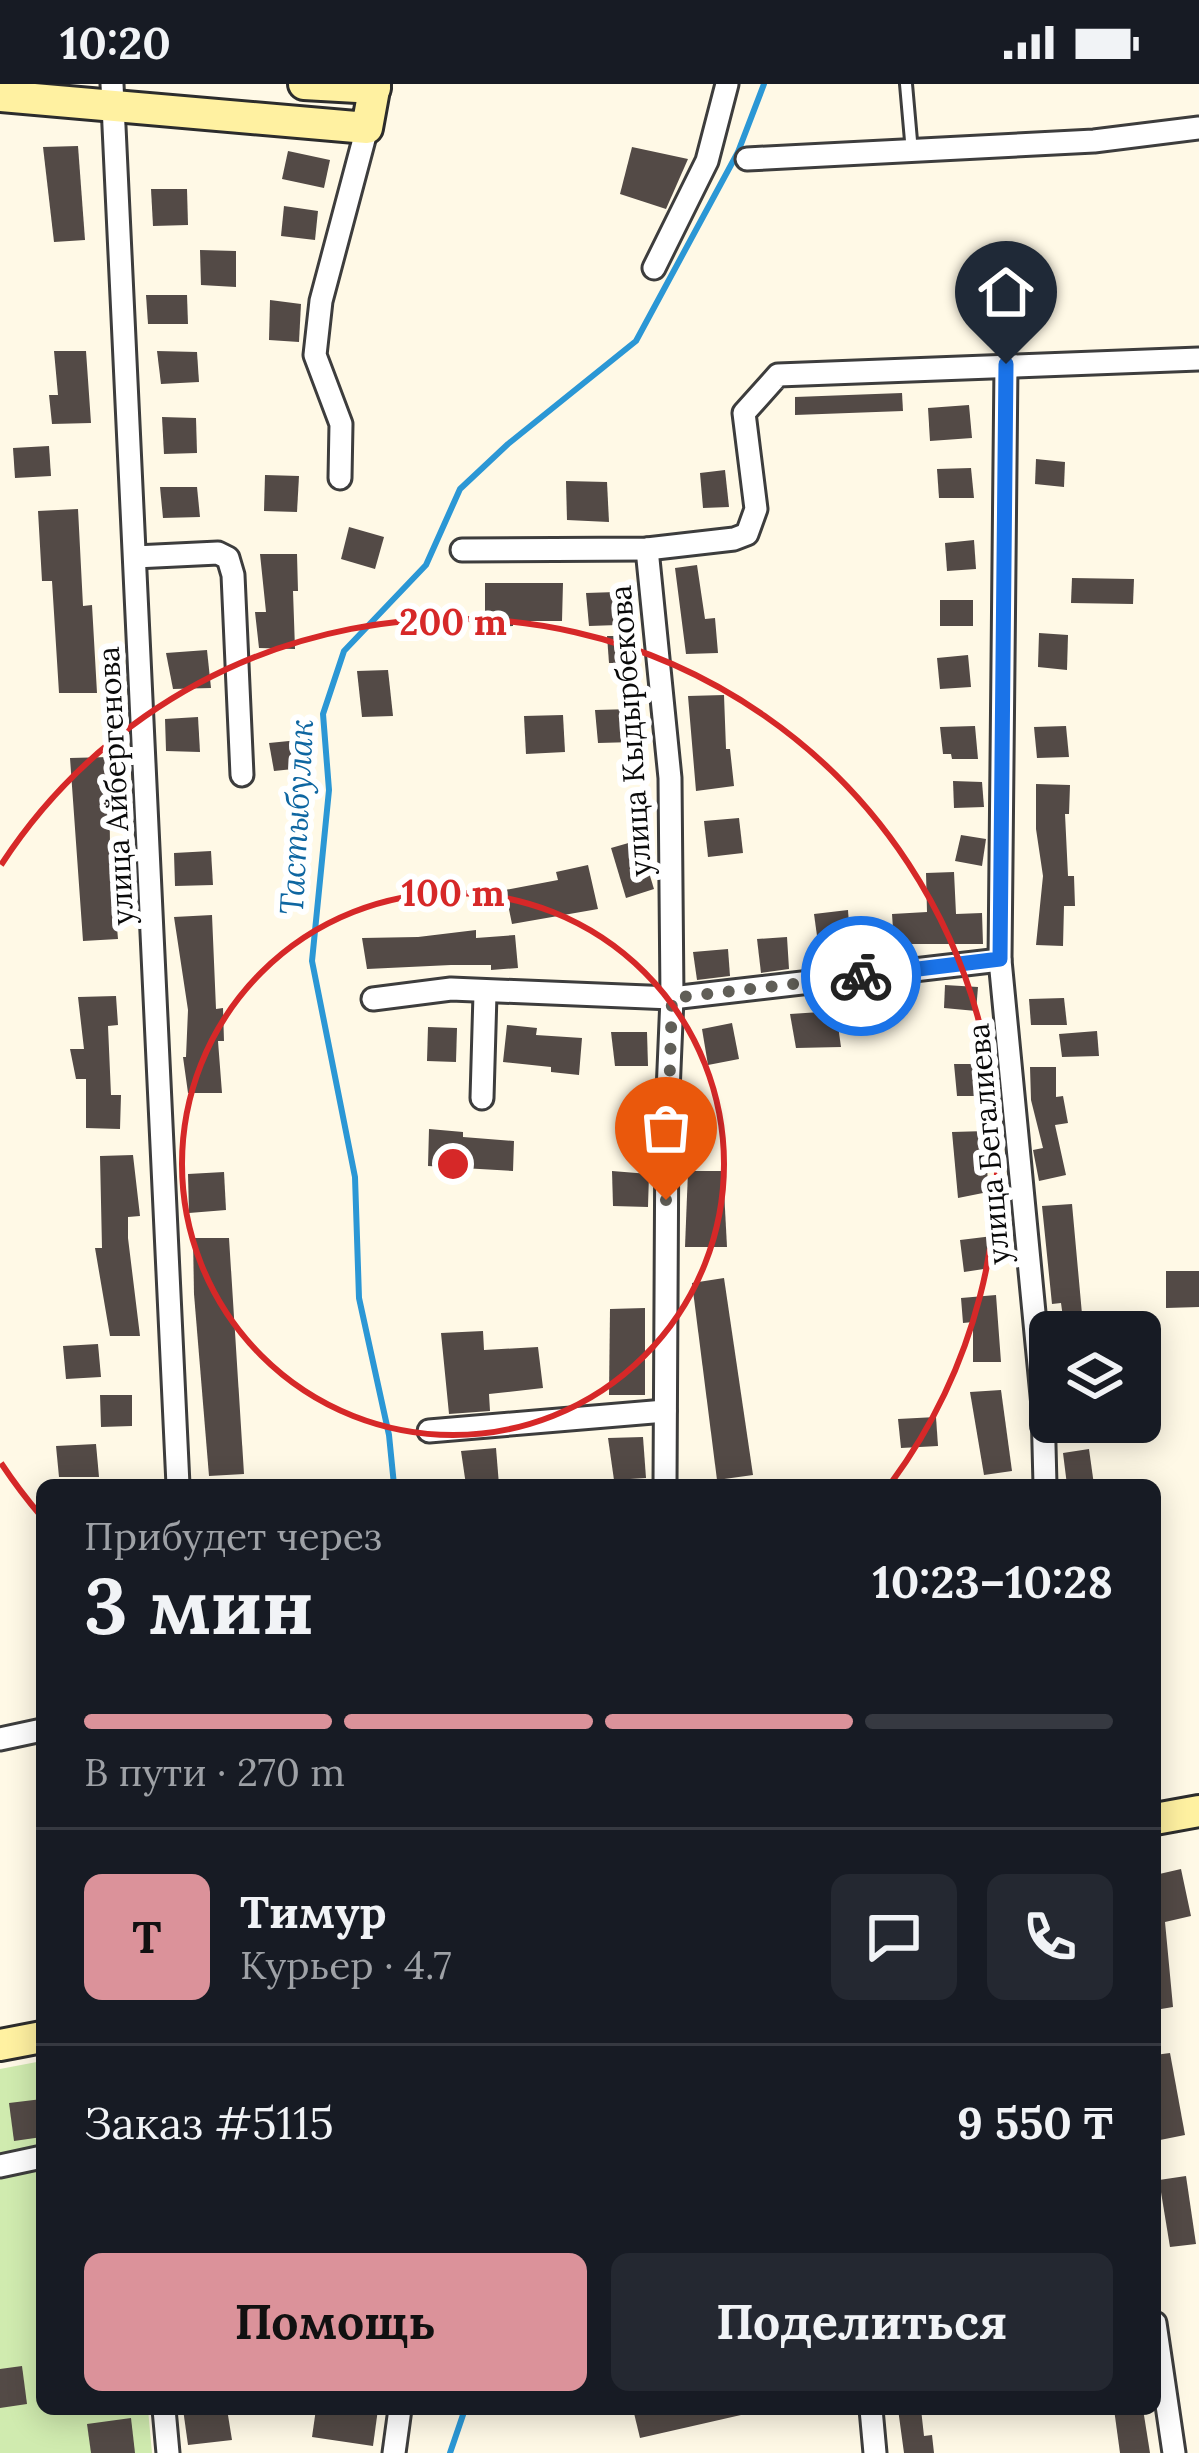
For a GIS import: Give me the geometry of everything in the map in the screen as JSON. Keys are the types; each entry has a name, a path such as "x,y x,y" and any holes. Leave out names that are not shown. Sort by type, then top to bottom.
{"main road":[{"path":"0,96 112,95 367,128 375,86 304,84"},
{"path":"1161,1818 1199,1811"},
{"path":"0,2045 36,2038"}],"street":[{"path":"653,268 707,161 727,84"},
{"name":"улица Айбергенова","path":"112,95 178,1479"},
{"path":"340,478 341,424 316,355 321,301 367,128"},
{"path":"747,159 1094,141 1199,128"},
{"path":"462,550 646,549 747,534 756,508 744,413 778,375 1199,359"},
{"name":"улица Бегалиева","path":"1006,364 1000,959 1043,1406 1045,1479"},
{"name":"улица Кыдырбекова","path":"646,549 670,778 665,1479"},
{"path":"135,557 218,553 228,558 233,575 242,776"},
{"path":"373,999 451,989 485,994 672,998 1000,959"},
{"path":"482,1098 485,994"},
{"path":"429,1431 665,1412"},
{"path":"0,1739 36,1731"},
{"path":"0,2165 36,2158"},
{"path":"1161,2364 1174,2453"},
{"path":"164,2415 167,2453"},
{"path":"394,2453 399,2415"},
{"path":"872,2415 875,2453"}],"lane":[{"path":"906,84 912,152"}],"green space":[{"path":"36,2062 36,2147 0,2154 0,2069"},
{"path":"36,2171 36,2415 149,2415 152,2453 0,2453 0,2178"}],"building":[{"path":"78,146 85,240 54,242 43,147"},
{"path":"632,147 688,159 666,209 620,194"},
{"path":"288,151 330,160 324,188 282,179"},
{"path":"151,189 187,189 188,225 153,226"},
{"path":"284,206 318,211 315,240 281,236"},
{"path":"200,250 236,251 236,287 201,285"},
{"path":"146,295 187,295 188,324 148,324"},
{"path":"270,300 301,304 299,342 269,340"},
{"path":"54,351 86,351 91,423 52,424 49,395 58,395"},
{"path":"157,351 197,352 199,382 161,384"},
{"path":"902,393 903,411 795,415 795,397"},
{"path":"969,405 972,438 930,441 928,408"},
{"path":"162,417 196,418 197,453 164,454"},
{"path":"49,446 51,476 15,478 13,448"},
{"path":"1036,459 1065,462 1064,487 1035,484"},
{"path":"971,468 974,498 939,498 937,469"},
{"path":"725,470 729,507 703,508 700,473"},
{"path":"265,475 299,476 297,512 264,511"},
{"path":"566,481 607,482 609,522 567,520"},
{"path":"160,487 197,487 200,517 163,518"},
{"path":"78,509 83,606 92,605 97,693 59,693 52,581 42,581 38,511"},
{"path":"349,527 384,537 375,569 341,559"},
{"path":"974,540 976,569 947,571 945,543"},
{"path":"260,554 297,554 295,649 259,648 255,612 266,612"},
{"path":"697,565 705,619 715,618 718,653 686,654 675,568"},
{"path":"1072,578 1134,579 1133,604 1071,603"},
{"path":"485,583 563,583 562,621 513,621 513,626 485,627"},
{"path":"616,592 618,625 589,626 586,593"},
{"path":"940,600 973,600 973,626 940,626"},
{"path":"1039,633 1068,635 1067,670 1038,667"},
{"path":"607,636 636,636 639,663 609,663"},
{"path":"207,650 211,688 173,689 166,653"},
{"path":"968,655 971,687 940,689 937,658"},
{"path":"388,670 393,716 362,717 357,671"},
{"path":"724,695 726,749 730,749 734,786 696,791 688,696"},
{"path":"632,709 634,742 598,743 595,710"},
{"path":"563,715 565,752 526,754 524,716"},
{"path":"198,717 200,752 166,751 165,719"},
{"path":"975,726 978,759 952,759 951,754 943,754 940,727"},
{"path":"1066,726 1069,757 1037,758 1034,727"},
{"path":"299,740 303,768 274,771 269,743"},
{"path":"109,757 118,939 83,941 70,758"},
{"path":"953,781 982,782 984,807 954,808"},
{"path":"1036,784 1070,785 1069,814 1065,814 1068,876 1074,876 1075,906 1064,906 1063,946 1036,945 1043,876"},
{"path":"739,818 743,853 708,857 704,821"},
{"path":"961,835 986,839 982,866 955,861"},
{"path":"639,840 654,889 626,898 611,848"},
{"path":"211,851 213,885 175,886 174,853"},
{"path":"588,865 598,909 512,924 505,890 558,880 556,872"},
{"path":"954,872 956,914 982,913 983,944 894,944 892,914 927,912 926,873"},
{"path":"848,910 850,939 818,943 814,914"},
{"path":"212,915 216,1009 223,1008 224,1041 218,1041 222,1093 188,1093 183,1057 188,1010 174,917"},
{"path":"476,930 476,938 515,935 518,968 367,969 362,938"},
{"path":"787,937 789,969 761,973 757,939"},
{"path":"728,949 730,976 697,980 693,952"},
{"path":"945,985 978,987 976,1011 944,1008"},
{"path":"116,996 118,1025 108,1026 111,1095 121,1095 120,1129 86,1128 86,1079 76,1079 70,1049 84,1049 78,997"},
{"path":"1064,998 1067,1025 1031,1025 1029,999"},
{"path":"836,1011 841,1047 796,1048 790,1014"},
{"path":"732,1023 739,1059 708,1065 702,1029"},
{"path":"507,1025 537,1028 536,1035 582,1038 579,1075 503,1062"},
{"path":"428,1027 457,1028 456,1062 427,1061"},
{"path":"1097,1031 1099,1056 1062,1057 1059,1034"},
{"path":"611,1032 647,1032 648,1066 615,1066"},
{"path":"954,1064 982,1064 985,1096 957,1096"},
{"path":"1030,1067 1056,1067 1056,1097 1063,1096 1068,1123 1055,1125 1066,1175 1039,1181 1033,1150 1043,1148 1031,1100"},
{"path":"429,1129 514,1141 513,1171 428,1166"},
{"path":"986,1131 988,1192 958,1198 952,1132"},
{"path":"133,1155 140,1216 128,1217 128,1238 140,1336 110,1336 95,1248 102,1248 100,1156"},
{"path":"612,1171 649,1174 648,1207 613,1206"},
{"path":"688,1171 723,1171 727,1247 685,1247"},
{"path":"224,1172 226,1210 189,1213 188,1174"},
{"path":"1072,1204 1082,1311 1062,1311 1061,1303 1052,1304 1042,1206"},
{"path":"993,1236 997,1267 964,1272 960,1240"},
{"path":"193,1238 229,1238 244,1474 209,1476"},
{"path":"1166,1271 1199,1271 1199,1307 1166,1308"},
{"path":"724,1278 753,1475 717,1479 692,1283"},
{"path":"996,1295 1001,1362 973,1362 973,1322 963,1323 961,1298"},
{"path":"645,1308 645,1395 609,1395 610,1309"},
{"path":"483,1331 484,1350 538,1347 543,1388 489,1394 490,1411 449,1414 441,1333"},
{"path":"98,1344 101,1377 66,1379 63,1346"},
{"path":"1001,1390 1012,1471 984,1475 970,1392"},
{"path":"100,1395 132,1395 132,1426 101,1427"},
{"path":"936,1417 938,1446 901,1448 898,1419"},
{"path":"643,1437 646,1478 614,1479 608,1438"},
{"path":"96,1444 99,1477 59,1477 56,1446"},
{"path":"496,1448 499,1479 465,1479 461,1451"},
{"path":"1089,1449 1093,1479 1066,1479 1063,1453"},
{"path":"1181,1869 1191,1916 1165,1922 1173,2007 1161,2009 1161,1874"},
{"path":"1170,2053 1185,2135 1161,2140 1161,2054"},
{"path":"36,2100 36,2138 14,2141 9,2103"},
{"path":"1186,2176 1196,2244 1170,2247 1161,2180"},
{"path":"22,2366 27,2404 0,2408 0,2369"},
{"path":"184,2415 228,2415 232,2440 188,2445"},
{"path":"315,2415 377,2415 373,2446 312,2437"},
{"path":"634,2415 741,2415 640,2438"},
{"path":"899,2415 922,2415 924,2436 932,2435 934,2453 904,2453"},
{"path":"1115,2415 1144,2415 1150,2453 1120,2453"},
{"path":"131,2418 135,2453 91,2453 87,2424"}],"waterway":[{"name":"Тастыбулак","path":"393,1479 389,1435 359,1298 355,1177 312,961 329,790 323,714 344,651 426,565 460,489 636,341 738,152 764,84"},
{"name":"Тастыбулак","path":"450,2453 463,2415"}],"way so far":[{"path":"666,1200 672,998 861,976"}],"route":[{"path":"861,976 1000,959 1006,364"}]}
